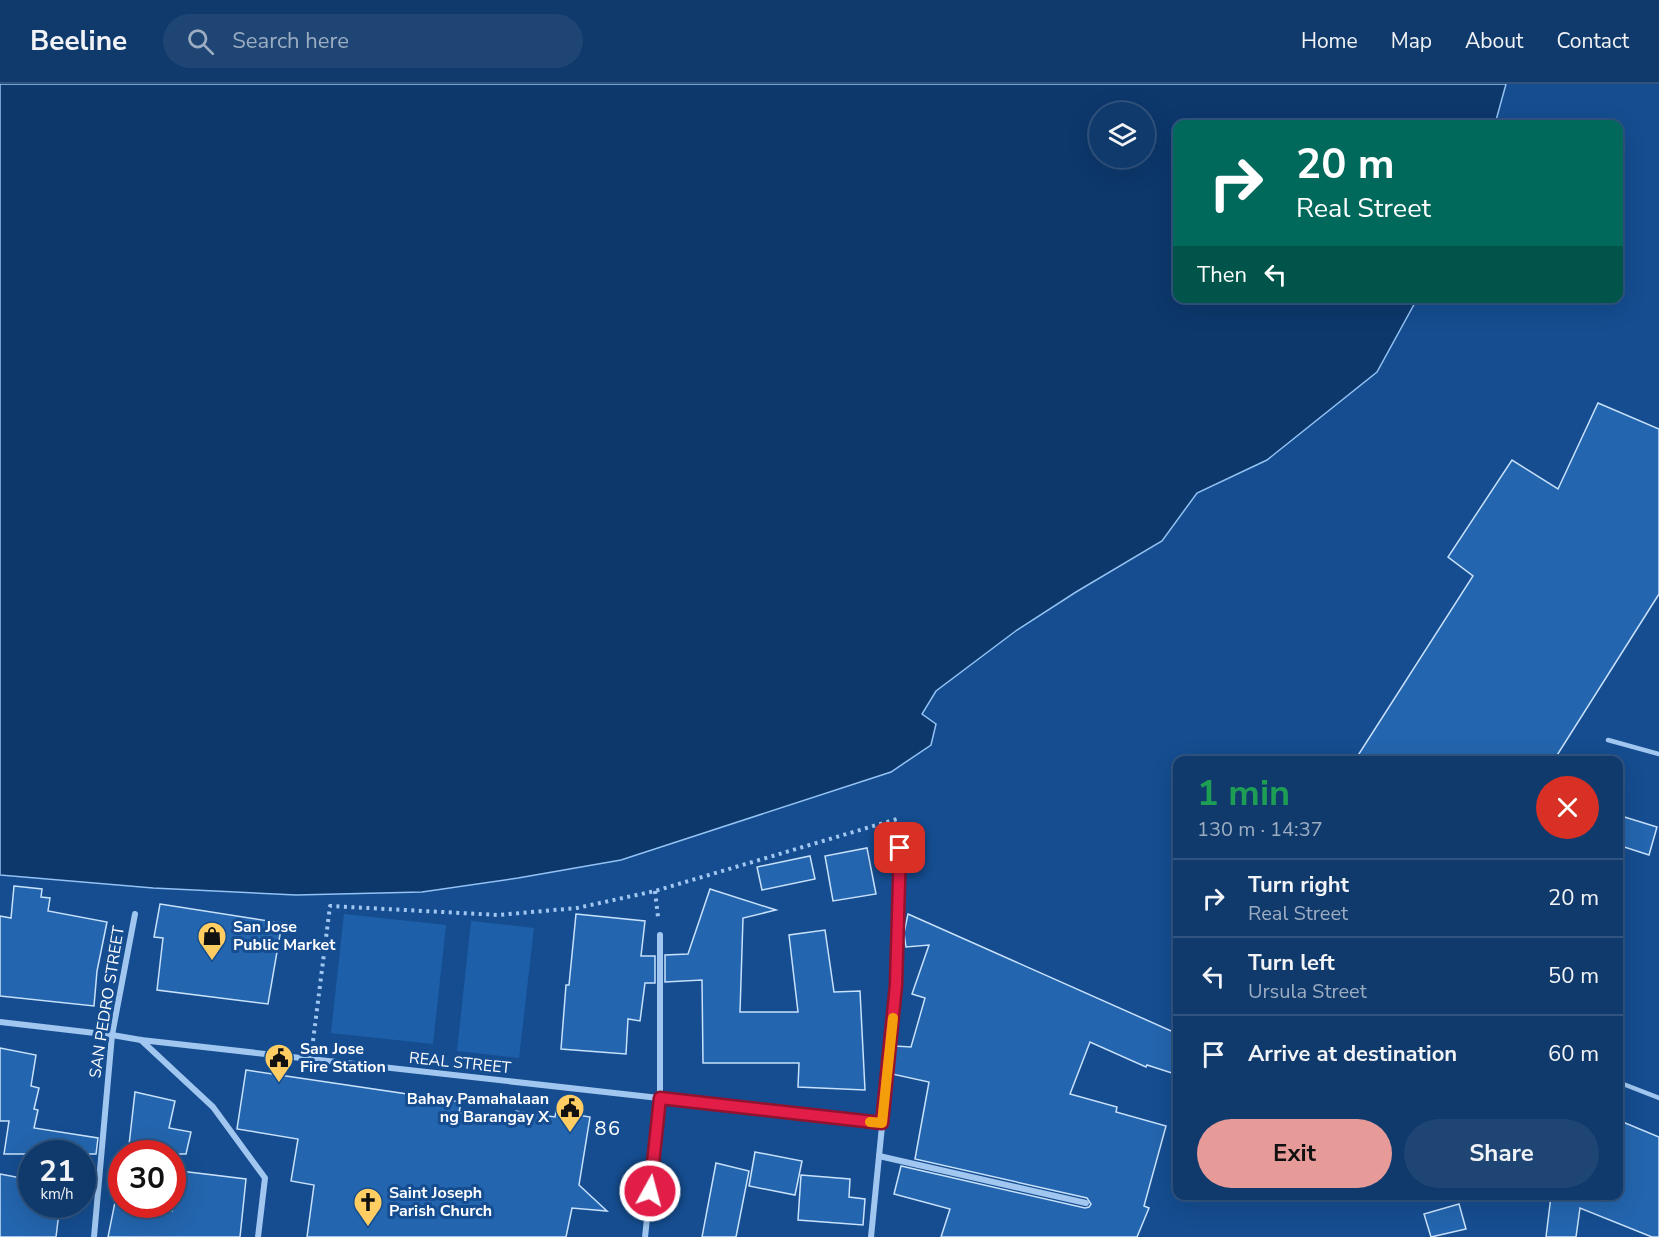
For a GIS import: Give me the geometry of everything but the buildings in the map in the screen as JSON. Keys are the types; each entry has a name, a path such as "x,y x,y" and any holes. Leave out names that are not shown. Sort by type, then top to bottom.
{"street":[{"path":"872,1237 896,985 900,848"},
{"name":"SAN PEDRO STREET","path":"94,1237 112,1035 135,914"},
{"path":"645,1237 660,1098 660,935"},
{"name":"REAL STREET","path":"0,1022 141,1040 882,1123"},
{"path":"141,1040 213,1107 265,1178 258,1237"},
{"path":"879,1156 1086,1203"}],"lane":[{"path":"1608,740 1659,754"},
{"path":"1623,1084 1659,1098"}],"path":[{"path":"310,1059 330,906 498,915 577,908 655,891 897,819 900,848"},
{"path":"655,891 660,935"}],"shaded area":[{"path":"0,84 1506,84 1496,120 1173,120 1173,303 1415,303 1377,372 1267,460 1197,493 1162,541 1017,630 936,691 922,714 936,724 931,745 891,772 621,860 422,892 296,895 153,888 0,875"},
{"path":"344,914 446,925 433,1044 331,1033"},
{"path":"471,921 534,928 519,1058 457,1051"}],"slow traffic":[{"path":"870,1122 882,1123 893,1018"}],"place":[{"name":"San Jose Public Market","path":"212,962"},
{"name":"San Jose Fire Station","path":"279,1084"},
{"name":"Bahay Pamahalaan ng Barangay X","path":"570,1134"},
{"name":"Saint Joseph Parish Church","path":"368,1228"}],"district":[{"name":"86","path":"608,1128"}],"route":[{"path":"650,1191 660,1098 882,1123 896,985 900,848"}]}
